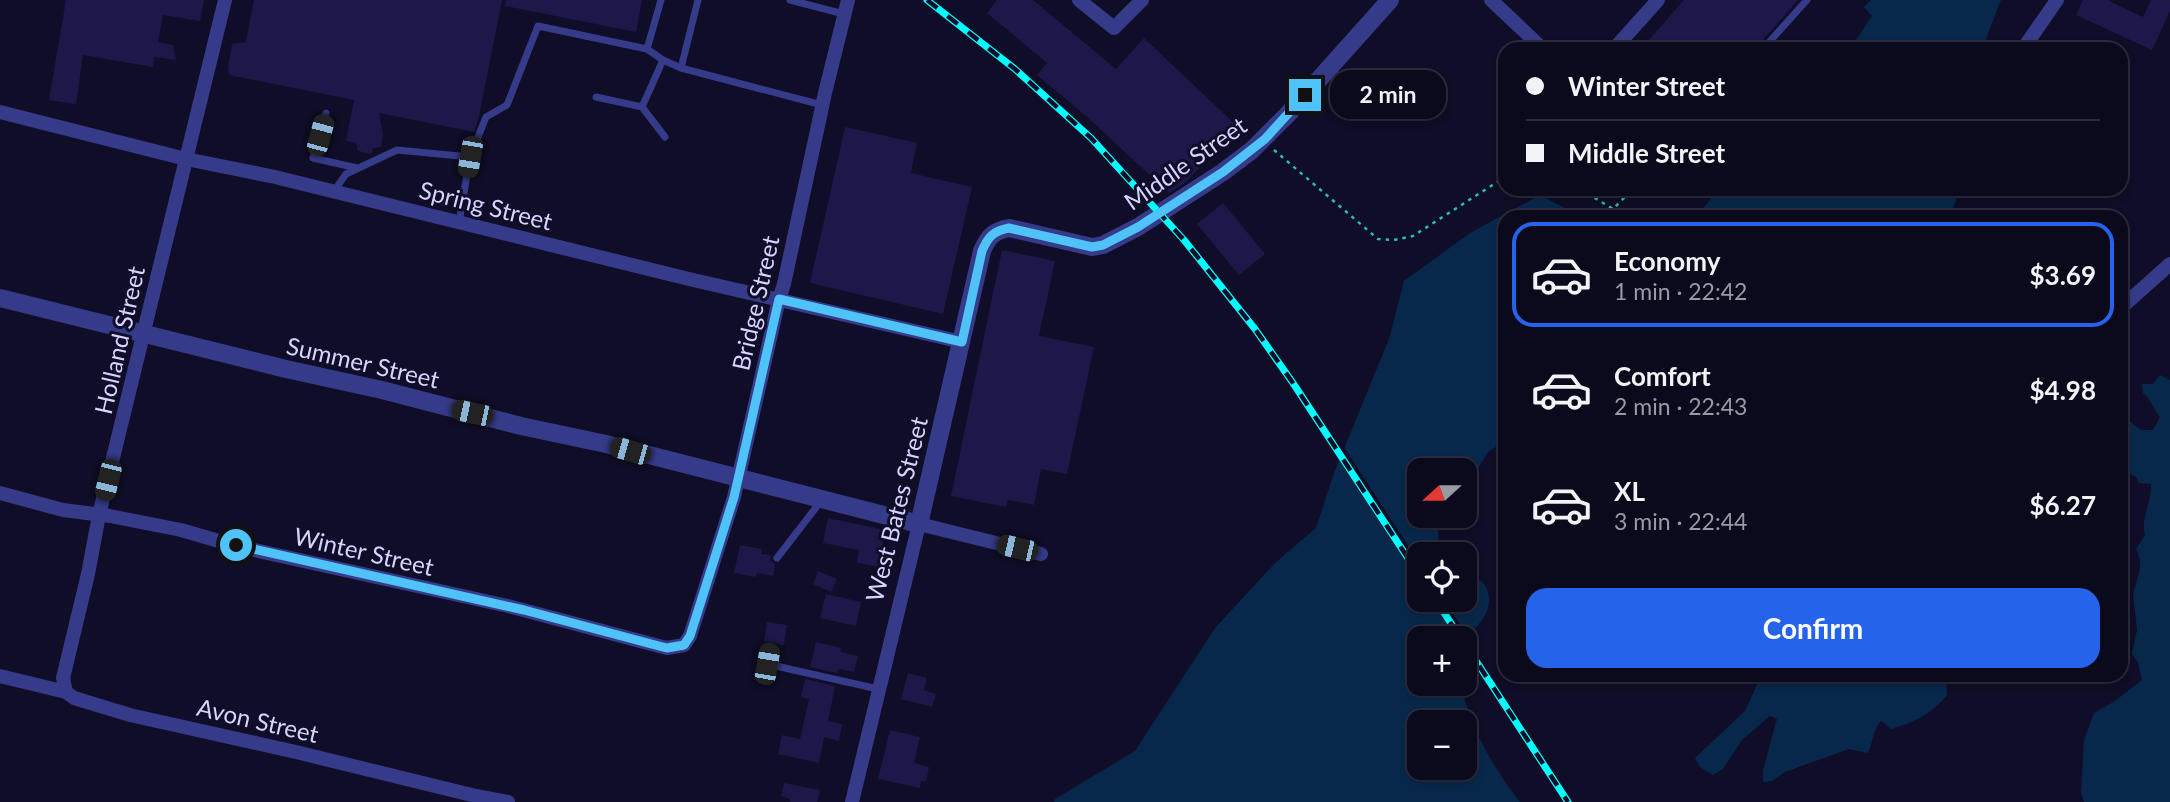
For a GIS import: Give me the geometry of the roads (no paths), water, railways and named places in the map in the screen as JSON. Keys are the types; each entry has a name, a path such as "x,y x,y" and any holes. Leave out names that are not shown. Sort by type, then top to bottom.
{"street":[{"name":"Holland Street","path":"66,692 63,678 99,515 225,0"},
{"path":"1079,0 1114,28 1142,0"},
{"name":"Middle Street","path":"996,231 1009,228 1092,247 1103,245 1138,227 1223,172 1263,141 1390,0"},
{"path":"1491,0 1536,42"},
{"path":"1620,42 1658,0"},
{"path":"2028,42 2057,0"},
{"name":"Bridge Street","path":"676,646 684,645 690,636 738,478 846,7"},
{"name":"Spring Street","path":"0,112 186,159 334,191 962,342"},
{"name":"West Bates Street","path":"852,802 982,251 988,238 996,231"},
{"path":"2128,302 2170,264"},
{"name":"Summer Street","path":"0,298 606,444 822,501 1041,554"},
{"name":"Winter Street","path":"0,493 63,510 181,530 236,545 529,611 667,648 676,646"},
{"name":"Avon Street","path":"0,676 66,692 74,698 130,715 508,802"}],"lane":[{"path":"648,49 661,0"},
{"path":"681,68 698,0"},
{"path":"790,0 846,7"},
{"path":"1769,42 1807,0"},
{"path":"459,223 470,157 486,117 507,106 538,26 648,49 681,68 823,106"},
{"path":"642,107 663,60"},
{"path":"596,97 642,107 665,137"},
{"path":"326,113 313,158 358,168"},
{"path":"334,191 346,174 397,150 470,157"},
{"path":"777,558 822,501"},
{"path":"770,648 767,664 878,690"}],"water":[{"path":"1871,0 2001,0 1985,42 1855,42 1872,16 1864,7"},
{"path":"1542,196 1568,210 1512,210"},
{"path":"1713,196 1958,196 1952,210 1702,210"},
{"path":"1498,218 1498,446 1488,452 1477,470 1477,458 1407,458 1407,528 1439,528 1440,542 1407,542 1407,612 1477,612 1477,578 1488,592 1488,607 1477,627 1407,626 1407,696 1464,696 1468,710 1407,710 1407,780 1477,780 1477,731 1501,775 1520,802 1054,802 1135,751 1215,628 1275,563 1316,528 1334,473 1389,339 1404,281 1470,233"},
{"path":"2160,375 2170,380 2170,802 2084,802 2081,792 2084,740 2094,713 2142,680 2138,662 2132,654 2137,630 2133,594 2140,569 2136,549 2145,535 2144,523 2151,484 2139,483 2136,477 2128,473 2128,420 2141,430 2153,430 2160,417 2143,393 2142,384 2153,384"},
{"path":"1758,682 1946,682 1947,695 1922,717 1891,729 1881,721 1868,753 1849,749 1785,772 1772,781 1763,782 1763,770 1777,719 1770,716 1742,740 1723,769 1713,775 1700,767 1695,758 1745,711"}],"railway":[{"path":"927,0 1015,69 1091,138 1184,240 1255,329 1407,557"},
{"path":"1444,612 1453,626"},
{"path":"1477,662 1568,802"}]}
